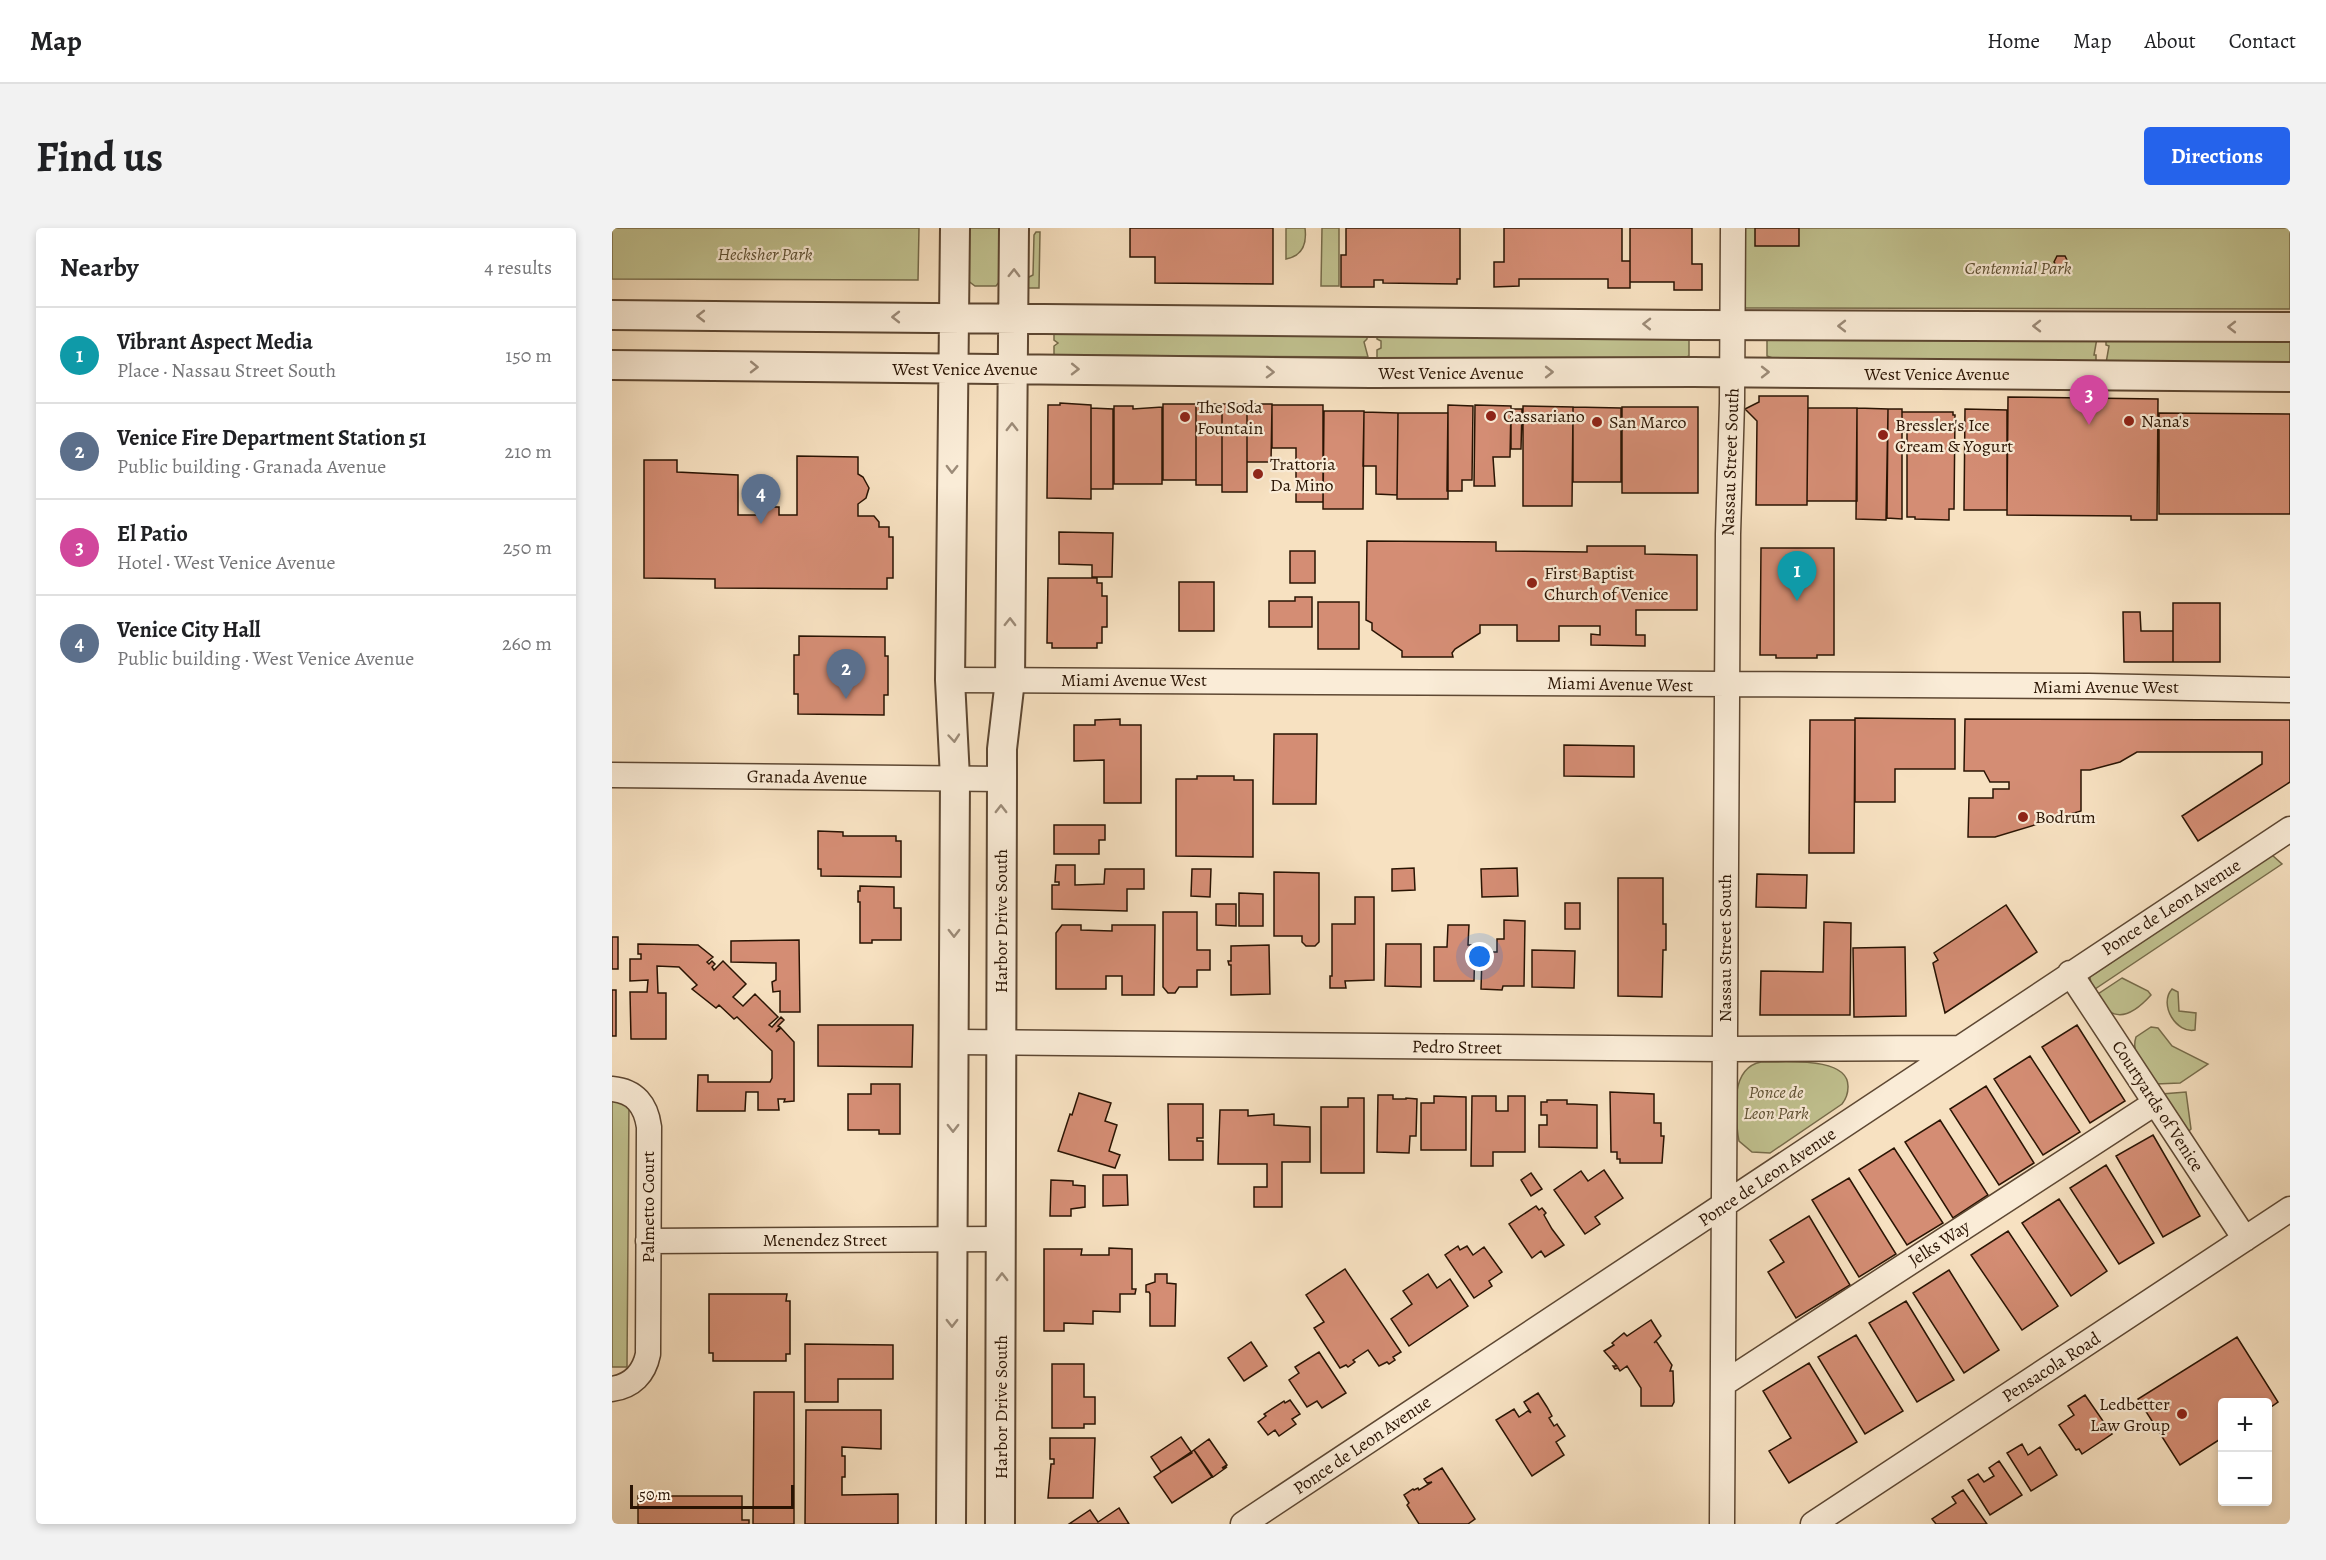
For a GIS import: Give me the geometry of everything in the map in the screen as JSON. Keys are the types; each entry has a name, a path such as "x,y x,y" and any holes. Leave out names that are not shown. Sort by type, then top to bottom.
{"street":[{"path":"951,1524 955,778 950,680 955,228"},
{"name":"Harbor Drive South","path":"1000,1524 1002,749 1010,681 1014,228"},
{"name":"Nassau Street South","path":"1722,1524 1728,534 1733,228"},
{"path":"612,315 1733,325 2290,327"},
{"name":"West Venice Avenue","path":"612,365 1371,373 1732,372 2290,377"},
{"name":"Miami Avenue West","path":"950,680 1727,686 2089,686 2290,690"},
{"name":"Granada Avenue","path":"612,775 1002,779"},
{"name":"Ponce de Leon Avenue","path":"1243,1524 2290,829"},
{"name":"Courtyards of Venice","path":"2070,973 2245,1239"},
{"name":"Pedro Street","path":"953,1042 1724,1049 1960,1048"},
{"name":"Palmetto Court","path":"612,1089 623,1090 634,1095 647,1114 648,1241 646,1362 639,1376 628,1384 612,1389"},
{"name":"Jelks Way","path":"1724,1384 2155,1103"},
{"name":"Pensacola Road","path":"1813,1524 2290,1209"},
{"name":"Menendez Street","path":"648,1241 1002,1239"}],"green space":[{"name":"Hecksher Park","path":"612,228 919,228 918,280 612,279"},
{"path":"967,228 1001,228 1000,281 996,286 975,286 967,280"},
{"path":"1286,228 1305,228 1305,234 1300,252 1286,259"},
{"path":"1322,228 1339,228 1339,286 1321,286"},
{"name":"Centennial Park","path":"1745,228 2290,228 2290,309 1745,308"},
{"path":"1036,232 1040,232 1039,288 1028,288 1027,278 1033,275"},
{"path":"1054,330 1367,335 1364,342 1368,357 1054,355 1054,346 1058,343 1054,340"},
{"path":"1377,332 1689,339 1689,356 1684,358 1377,358 1377,350 1381,348 1381,341 1377,339"},
{"path":"2097,338 2094,355 2096,355 2096,363 1778,360 1767,356 1767,339"},
{"path":"2106,338 2290,339 2290,364 2106,363 2109,346 2106,345"},
{"path":"2272,855 2282,864 2092,991 2090,977"},
{"path":"2122,978 2148,991 2151,995 2132,1011 2121,1015 2109,1011 2095,996"},
{"path":"2172,989 2178,992 2179,1011 2196,1013 2195,1030 2182,1028 2171,1017 2167,1003"},
{"path":"2151,1027 2158,1028 2172,1046 2208,1064 2180,1083 2156,1084 2140,1062 2135,1050 2136,1037"},
{"name":"Ponce de Leon Park","path":"1761,1062 1826,1065 1838,1070 1845,1077 1848,1087 1846,1096 1842,1104 1770,1153 1752,1152 1739,1141 1736,1115 1737,1092 1744,1073 1751,1066"},
{"path":"2186,1092 2191,1129 2189,1131 2186,1130 2162,1094"},
{"path":"612,1101 629,1102 627,1367 612,1367"}],"building":[{"path":"1130,228 1273,228 1273,284 1155,283 1155,257 1130,257"},
{"path":"1346,228 1460,228 1460,279 1457,279 1457,284 1383,283 1383,280 1374,280 1374,287 1341,287 1341,255 1346,255"},
{"path":"1504,228 1622,228 1622,261 1630,261 1630,288 1608,288 1608,279 1519,279 1519,286 1494,287 1494,262 1504,262"},
{"path":"1630,228 1692,228 1692,264 1702,264 1702,290 1674,290 1674,282 1630,282"},
{"path":"1755,228 1799,228 1799,246 1755,246"},
{"path":"2057,256 2065,256 2068,262 2065,268 2058,268 2054,262"},
{"path":"1759,396 1808,396 1807,505 1756,505 1757,421 1745,409 1759,402"},
{"path":"2008,397 2158,399 2157,520 2131,520 2131,516 2007,515"},
{"path":"1060,403 1091,405 1091,499 1047,498 1048,405 1060,405"},
{"path":"1163,404 1196,404 1196,480 1163,480"},
{"path":"1196,404 1222,404 1222,485 1196,485"},
{"path":"1222,404 1247,404 1247,492 1222,492"},
{"path":"1247,404 1272,404 1271,462 1247,462"},
{"path":"1272,405 1323,405 1323,502 1296,502 1296,448 1272,448"},
{"path":"1448,405 1473,406 1472,480 1462,480 1462,491 1447,491"},
{"path":"1475,405 1511,406 1510,457 1493,457 1495,486 1474,486"},
{"path":"1114,406 1133,406 1133,409 1162,407 1162,484 1114,484"},
{"path":"1523,406 1573,407 1572,506 1523,506"},
{"path":"1573,407 1621,408 1621,482 1573,482"},
{"path":"1622,407 1698,407 1698,493 1622,493"},
{"path":"1091,408 1113,409 1113,489 1091,489"},
{"path":"1808,408 1857,408 1857,501 1807,501"},
{"path":"1857,408 1888,409 1886,520 1856,519"},
{"path":"1511,409 1522,409 1521,449 1511,449"},
{"path":"1888,409 1902,409 1902,519 1887,518"},
{"path":"1965,409 2007,410 2007,510 1964,510"},
{"path":"1324,411 1364,411 1363,509 1323,509"},
{"path":"1364,412 1398,413 1397,495 1376,494 1376,466 1363,466"},
{"path":"1902,412 1953,412 1955,415 1954,509 1949,509 1949,520 1907,517 1907,432 1902,431"},
{"path":"1398,413 1448,413 1448,499 1397,499"},
{"path":"2159,413 2290,414 2290,514 2159,514"},
{"path":"797,456 858,457 858,474 863,477 869,488 866,498 858,504 858,516 874,516 879,522 879,527 889,527 889,537 893,537 893,578 887,578 887,589 715,588 715,579 644,578 644,460 677,460 677,472 738,475 738,515 758,515 758,507 779,507 779,515 797,515"},
{"path":"1059,532 1113,533 1112,577 1092,577 1092,565 1059,564"},
{"name":"First Baptist Church of Venice","path":"1367,541 1496,542 1496,551 1587,552 1587,546 1645,546 1645,554 1697,555 1697,610 1636,610 1636,635 1645,635 1645,646 1591,645 1591,634 1600,635 1600,626 1559,626 1559,641 1517,641 1517,625 1480,625 1480,633 1455,649 1452,653 1453,657 1402,657 1402,651 1372,630 1372,623 1366,620"},
{"path":"1761,548 1834,548 1834,655 1817,655 1817,658 1776,658 1776,655 1760,655"},
{"path":"1290,551 1315,551 1315,583 1290,583"},
{"path":"1048,578 1097,578 1097,583 1102,583 1102,596 1107,596 1107,627 1102,627 1102,643 1097,643 1097,648 1052,648 1052,643 1047,643"},
{"path":"1179,582 1214,582 1214,631 1179,631"},
{"path":"1295,597 1312,597 1312,627 1269,627 1269,601 1295,601"},
{"path":"1318,602 1359,602 1359,649 1318,649"},
{"path":"2173,603 2220,603 2220,662 2173,662"},
{"path":"2123,612 2140,612 2141,631 2173,631 2173,662 2124,662"},
{"path":"799,636 885,637 885,656 888,656 888,695 884,695 884,715 798,714 798,694 794,694 794,655 799,655"},
{"path":"1855,718 1955,719 1955,769 1895,769 1895,802 1855,802"},
{"path":"1120,719 1120,725 1141,725 1141,803 1104,803 1104,760 1074,761 1074,725 1095,725 1095,720"},
{"path":"1965,719 2290,720 2290,782 2198,841 2182,816 2262,764 2262,752 2137,752 2120,762 2090,770 2081,770 2081,811 1995,837 1968,837 1969,798 1993,798 1993,789 2009,789 2009,782 1990,782 1984,771 1964,771"},
{"path":"1810,720 1855,720 1854,853 1809,853"},
{"path":"1274,734 1317,734 1316,804 1273,804"},
{"path":"1564,745 1634,746 1634,777 1564,776"},
{"path":"1197,776 1234,776 1234,780 1253,780 1253,857 1176,856 1176,779 1197,779"},
{"path":"1054,825 1105,825 1105,840 1099,840 1099,854 1054,854"},
{"path":"818,831 843,832 843,836 896,836 896,841 901,841 901,877 821,876 821,869 818,869"},
{"path":"1056,865 1075,865 1075,885 1104,884 1105,869 1144,869 1144,889 1127,889 1127,911 1052,909 1052,885 1059,885 1059,882 1055,882"},
{"path":"1414,868 1415,890 1392,891 1392,869"},
{"path":"1517,868 1518,896 1482,897 1481,869"},
{"path":"1192,869 1211,869 1210,897 1191,896"},
{"path":"1274,872 1319,873 1319,942 1315,946 1306,946 1302,942 1302,936 1274,936"},
{"path":"1757,874 1807,875 1806,908 1756,907"},
{"path":"1618,878 1663,878 1663,924 1666,924 1666,950 1663,950 1662,997 1618,996"},
{"path":"860,886 894,887 894,908 901,908 901,940 872,940 872,943 860,943 858,891 860,891"},
{"path":"1239,893 1263,894 1263,926 1239,926"},
{"path":"1355,897 1374,897 1374,980 1345,981 1346,988 1330,988 1332,924 1355,924"},
{"path":"1565,903 1580,903 1580,929 1565,929"},
{"path":"1216,904 1236,904 1236,926 1216,925"},
{"path":"2006,905 2037,952 1945,1013 1933,963 1938,960 1934,953"},
{"path":"1163,912 1197,912 1197,950 1210,950 1210,970 1197,970 1197,987 1179,987 1175,993 1168,993 1163,987"},
{"path":"1504,920 1525,921 1524,986 1503,986 1502,990 1481,989 1482,956 1492,956 1492,952 1497,952 1497,939 1504,939"},
{"path":"1824,922 1851,923 1850,1015 1760,1015 1761,971 1823,972"},
{"path":"1062,925 1081,925 1081,930 1112,931 1112,925 1155,925 1154,995 1122,995 1122,976 1106,976 1106,989 1056,989 1056,933"},
{"path":"1448,925 1469,925 1468,945 1475,945 1474,981 1434,981 1434,947 1447,947"},
{"path":"612,937 618,937 618,969 612,969"},
{"path":"799,940 800,1012 780,1012 780,991 773,992 772,982 776,980 776,963 731,962 731,941"},
{"path":"638,944 698,945 713,957 707,962 709,964 712,961 715,964 712,967 714,970 723,961 746,984 733,997 743,1006 755,994 778,1017 769,1025 772,1027 781,1017 784,1020 776,1032 781,1028 794,1042 794,1101 784,1102 785,1099 778,1099 779,1110 758,1110 758,1092 746,1092 745,1111 697,1111 698,1075 708,1075 708,1082 770,1082 772,1051 737,1017 734,1019 719,1005 716,1008 692,989 697,985 679,967 657,966 658,993 666,993 666,1039 631,1039 630,992 647,992 648,980 630,981 630,959 641,959 641,954 638,954"},
{"path":"1386,944 1421,944 1421,987 1385,986"},
{"path":"1269,945 1270,994 1231,995 1231,965 1228,961 1231,961 1231,946"},
{"path":"1905,947 1906,1016 1854,1017 1853,948"},
{"path":"1532,950 1575,951 1574,988 1532,987"},
{"path":"612,990 616,990 616,1036 612,1036"},
{"path":"818,1025 913,1025 912,1067 818,1066"},
{"path":"2077,1025 2125,1101 2090,1123 2042,1047"},
{"path":"2030,1056 2080,1132 2043,1155 1994,1079"},
{"path":"871,1084 900,1084 900,1134 879,1134 879,1130 848,1130 848,1094 871,1094"},
{"path":"1986,1086 2034,1163 1999,1185 1950,1109"},
{"path":"1610,1092 1654,1094 1654,1123 1661,1123 1661,1136 1664,1136 1662,1163 1620,1163 1620,1159 1617,1159 1617,1152 1611,1152"},
{"path":"1079,1093 1111,1103 1105,1121 1117,1125 1109,1151 1120,1155 1115,1168 1058,1151"},
{"path":"1378,1095 1393,1095 1393,1099 1417,1099 1416,1136 1410,1136 1409,1153 1377,1152"},
{"path":"1434,1096 1466,1097 1466,1150 1421,1150 1421,1103 1434,1103"},
{"path":"1472,1096 1496,1096 1496,1111 1508,1111 1508,1096 1525,1096 1525,1152 1493,1152 1493,1166 1471,1166"},
{"path":"1348,1098 1364,1098 1364,1173 1321,1173 1321,1107 1348,1107"},
{"path":"1547,1100 1567,1100 1567,1104 1597,1105 1597,1148 1539,1147 1539,1125 1547,1125 1547,1115 1541,1115 1541,1102 1547,1102"},
{"path":"1168,1104 1203,1104 1203,1138 1197,1138 1197,1141 1203,1141 1203,1160 1169,1160"},
{"path":"1220,1110 1248,1110 1248,1116 1274,1114 1274,1125 1310,1127 1310,1162 1282,1162 1282,1207 1254,1207 1254,1187 1267,1187 1267,1164 1218,1164"},
{"path":"1940,1120 1988,1195 1953,1218 1905,1142"},
{"path":"2153,1135 2200,1216 2163,1237 2116,1156"},
{"path":"1894,1148 1943,1223 1907,1245 1859,1170"},
{"path":"2106,1165 2154,1243 2119,1264 2070,1188"},
{"path":"1604,1170 1623,1198 1595,1217 1600,1224 1585,1234 1554,1190 1581,1171 1588,1181"},
{"path":"1531,1173 1542,1189 1531,1196 1521,1180"},
{"path":"1103,1175 1127,1175 1128,1205 1103,1206"},
{"path":"1849,1178 1896,1254 1859,1277 1812,1200"},
{"path":"1051,1180 1073,1181 1073,1185 1085,1186 1085,1207 1071,1209 1071,1216 1050,1216"},
{"path":"2059,1199 2107,1271 2071,1296 2022,1223"},
{"path":"1536,1206 1539,1210 1542,1208 1546,1213 1544,1215 1564,1245 1545,1257 1541,1251 1532,1258 1509,1224"},
{"path":"1809,1216 1850,1285 1796,1318 1768,1272 1784,1262 1770,1240"},
{"path":"2008,1231 2058,1306 2022,1330 1971,1255"},
{"path":"1458,1246 1460,1250 1467,1246 1473,1255 1484,1247 1502,1272 1489,1281 1492,1286 1474,1298 1445,1255"},
{"path":"1109,1248 1132,1249 1132,1289 1136,1289 1135,1294 1120,1294 1120,1312 1093,1311 1093,1324 1064,1323 1064,1331 1044,1331 1044,1249 1082,1249 1081,1255 1109,1255"},
{"path":"1345,1269 1401,1352 1393,1357 1395,1360 1389,1364 1387,1362 1379,1366 1368,1350 1353,1360 1355,1362 1348,1367 1346,1365 1340,1368 1314,1328 1324,1322 1306,1295"},
{"path":"1949,1270 1999,1350 1964,1373 1913,1293"},
{"path":"1155,1274 1167,1274 1167,1283 1176,1284 1175,1326 1150,1326 1150,1294 1146,1292 1146,1285 1155,1282"},
{"path":"1428,1274 1437,1288 1450,1279 1468,1306 1409,1346 1391,1319 1412,1304 1403,1291"},
{"path":"709,1294 787,1294 786,1301 790,1301 790,1354 786,1354 786,1361 713,1361 713,1353 709,1353"},
{"path":"1906,1301 1954,1380 1917,1402 1869,1323"},
{"path":"1651,1320 1661,1336 1656,1341 1672,1365 1670,1371 1673,1371 1674,1402 1672,1406 1641,1406 1641,1388 1627,1366 1620,1371 1618,1368 1615,1369 1613,1366 1617,1366 1604,1351 1614,1345 1612,1343 1624,1333 1627,1336"},
{"path":"1856,1335 1903,1411 1865,1434 1818,1357"},
{"path":"2237,1337 2278,1402 2272,1406 2272,1398 2218,1398 2218,1441 2180,1465 2138,1399"},
{"path":"1251,1342 1267,1366 1244,1381 1228,1358"},
{"path":"805,1344 893,1345 893,1379 838,1379 838,1402 805,1402"},
{"path":"1319,1352 1346,1393 1322,1408 1317,1401 1307,1407 1289,1380 1299,1373 1295,1367"},
{"path":"1809,1363 1857,1442 1789,1483 1769,1451 1791,1438 1763,1391"},
{"path":"1052,1364 1084,1364 1084,1397 1095,1397 1095,1424 1084,1424 1084,1428 1052,1428"},
{"path":"754,1392 794,1392 794,1524 753,1524"},
{"path":"1538,1393 1552,1416 1549,1418 1554,1426 1557,1424 1565,1436 1556,1442 1564,1455 1532,1476 1496,1420 1514,1409 1519,1417 1528,1411 1531,1413 1524,1402"},
{"path":"2085,1395 2112,1434 2082,1454 2079,1449 2076,1450 2059,1425 2074,1415 2068,1406"},
{"path":"1290,1400 1300,1414 1292,1419 1296,1424 1279,1436 1275,1430 1268,1435 1258,1422 1266,1416 1264,1414 1284,1401 1285,1403"},
{"path":"806,1410 881,1410 881,1449 842,1447 842,1456 845,1456 845,1477 842,1477 842,1495 898,1494 898,1524 805,1524"},
{"path":"1181,1437 1192,1453 1161,1472 1151,1457"},
{"path":"1050,1438 1095,1438 1093,1498 1048,1498 1051,1464 1054,1464 1054,1459 1050,1459"},
{"path":"1209,1439 1227,1465 1213,1477 1194,1450"},
{"path":"2022,1444 2028,1455 2040,1447 2057,1475 2031,1491 2007,1453"},
{"path":"1194,1450 1212,1477 1172,1503 1154,1477"},
{"path":"1999,1461 2022,1495 1990,1515 1968,1480 1978,1474 1984,1482 1994,1476 1989,1468"},
{"path":"1442,1468 1475,1519 1468,1524 1419,1524 1407,1505 1409,1503 1404,1495 1432,1482 1427,1483 1424,1479"},
{"path":"1963,1490 1987,1524 1936,1524 1932,1519 1956,1503 1952,1497"},
{"path":"638,1496 742,1496 742,1520 749,1520 749,1524 638,1524"},
{"path":"1119,1508 1129,1524 1069,1524 1090,1510 1098,1522"}],"place":[{"name":"Cassariano","path":"1491,416"},
{"name":"The Soda Fountain","path":"1185,417"},
{"name":"Nana's","path":"2129,421"},
{"name":"San Marco","path":"1597,422"},
{"name":"El Patio","path":"2089,425"},
{"name":"Bressler's Ice Cream & Yogurt","path":"1883,435"},
{"name":"Trattoria Da Mino","path":"1258,474"},
{"name":"Venice City Hall","path":"761,524"},
{"name":"First Baptist Church of Venice","path":"1532,583"},
{"name":"Vibrant Aspect Media","path":"1797,601"},
{"name":"Venice Fire Department Station 51","path":"846,699"},
{"name":"Bodrum","path":"2023,817"},
{"name":"Ledbetter Law Group","path":"2182,1414"}]}
